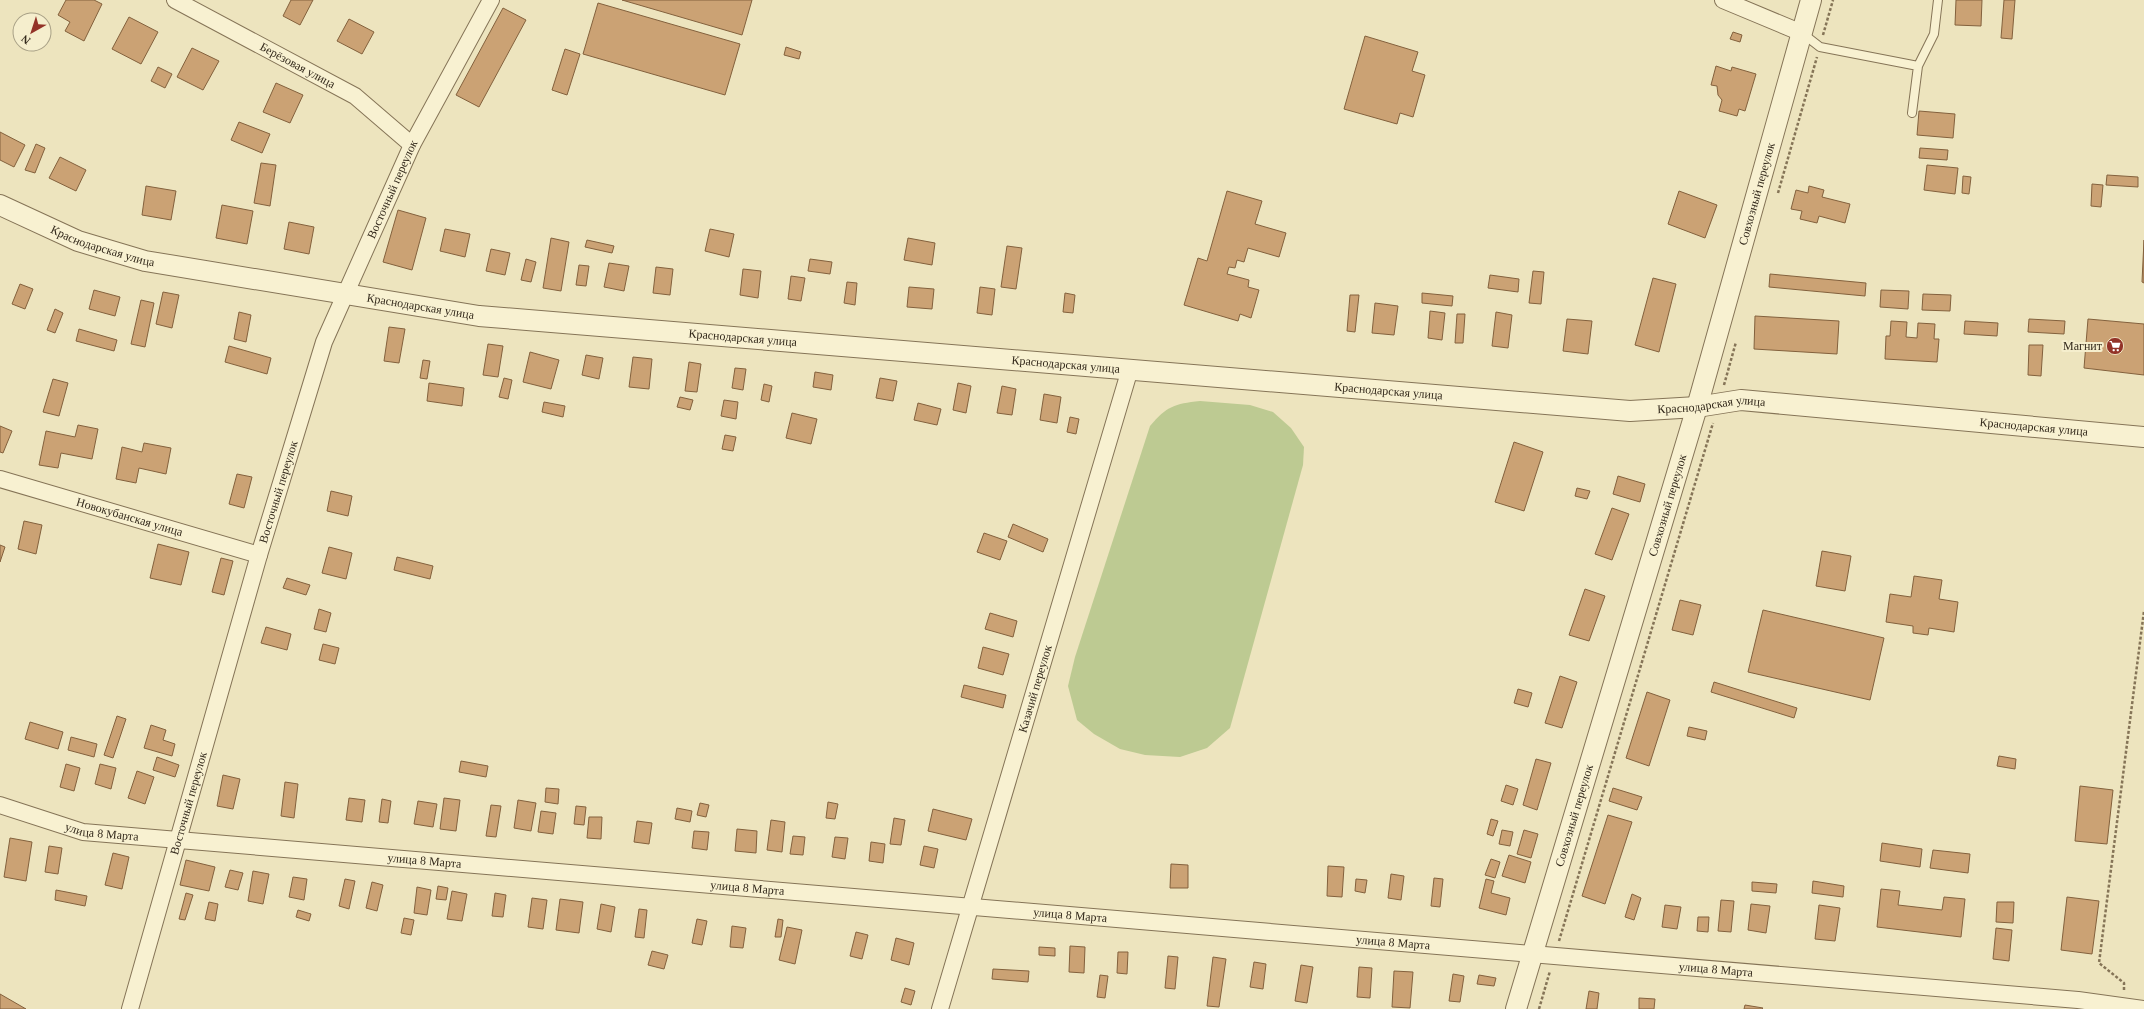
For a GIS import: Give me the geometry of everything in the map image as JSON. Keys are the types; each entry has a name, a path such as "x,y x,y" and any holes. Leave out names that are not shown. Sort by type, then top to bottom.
{"street":[{"name":"Берёзовая улица","path":"175,0 355,96 412,145"},
{"name":"Восточный переулок","path":"130,1009 259,555 324,342 412,145 491,0"},
{"path":"1723,0 1802,33"},
{"name":"Совхозный переулок","path":"1516,1009 1697,407 1811,0"},
{"name":"Краснодарская улица","path":"0,205 78,241 145,261 344,295 479,316 1630,411 1697,407 1741,400 2144,437"},
{"name":"Казачий переулок","path":"940,1009 1130,369"},
{"name":"Новокубанская улица","path":"0,479 259,555"},
{"name":"улица 8 Марта","path":"0,805 83,832 2078,1000 2144,1009"}],"lane":[{"path":"1912,113 1918,66 1934,34 1938,0"},
{"path":"1802,33 1820,47 1918,66"}],"path":[{"path":"2126,1006 2124,983 2099,963 2144,611"}],"green space":[{"path":"1200,401 1250,405 1273,412 1291,428 1304,447 1303,465 1230,728 1207,748 1180,757 1145,755 1120,749 1094,734 1077,720 1068,686 1075,657 1150,426 1161,414 1172,407 1184,403"}],"building":[{"path":"66,0 94,0 102,4 84,41 65,31 70,22 58,15"},
{"path":"291,0 313,0 300,25 283,16"},
{"path":"622,0 752,0 742,35"},
{"path":"1956,0 1982,0 1981,26 1955,25"},
{"path":"2004,0 2015,0 2012,39 2001,38"},
{"path":"598,3 740,44 725,95 583,54"},
{"path":"503,8 526,20 479,107 456,95"},
{"path":"129,17 158,32 141,64 112,49"},
{"path":"349,19 374,32 362,54 337,41"},
{"path":"1733,32 1742,35 1740,42 1730,39"},
{"path":"1365,36 1418,52 1412,71 1425,75 1413,117 1400,113 1397,124 1344,109"},
{"path":"786,47 801,52 799,59 784,55"},
{"path":"192,48 219,61 203,90 177,77"},
{"path":"565,49 580,54 567,95 552,90"},
{"path":"1716,66 1731,71 1732,67 1756,74 1745,111 1739,109 1737,116 1719,111 1722,100 1718,95 1717,86 1711,85"},
{"path":"158,67 172,74 165,88 151,81"},
{"path":"276,83 303,95 290,123 263,112"},
{"path":"1919,111 1955,114 1953,138 1917,135"},
{"path":"239,122 270,134 262,153 231,140"},
{"path":"0,132 25,145 14,167 0,160"},
{"path":"36,144 45,148 35,173 25,170"},
{"path":"1920,148 1948,150 1947,160 1919,158"},
{"path":"60,157 86,170 76,191 49,178"},
{"path":"261,163 276,165 270,206 254,203"},
{"path":"1927,165 1958,168 1955,194 1924,190"},
{"path":"2107,175 2138,177 2138,187 2106,185"},
{"path":"1963,176 1971,177 1969,194 1962,193"},
{"path":"2092,184 2103,185 2101,207 2091,206"},
{"path":"146,186 176,191 171,220 142,215"},
{"path":"1809,186 1824,190 1822,197 1850,204 1845,223 1819,216 1817,223 1800,219 1802,211 1791,209 1796,190 1808,193"},
{"path":"1227,191 1262,201 1255,224 1286,233 1279,257 1248,248 1244,262 1237,260 1235,268 1229,267 1227,274 1249,280 1248,287 1259,290 1251,318 1240,314 1238,321 1184,305 1198,258 1207,261"},
{"path":"1679,191 1717,205 1705,238 1668,224"},
{"path":"222,205 253,211 247,244 216,238"},
{"path":"398,210 426,218 412,270 383,262"},
{"path":"289,222 314,227 309,254 284,249"},
{"path":"445,229 470,234 465,257 440,251"},
{"path":"710,229 734,234 729,257 705,251"},
{"path":"551,238 569,242 561,291 543,288"},
{"path":"908,238 935,243 932,265 904,260"},
{"path":"587,240 614,246 612,253 585,247"},
{"path":"2144,240 2144,283 2142,282"},
{"path":"1007,246 1022,248 1016,289 1001,287"},
{"path":"491,249 510,253 505,275 486,271"},
{"path":"526,259 536,262 531,282 521,280"},
{"path":"810,259 832,262 830,274 808,271"},
{"path":"609,263 629,266 624,291 604,287"},
{"path":"579,265 589,266 586,286 576,285"},
{"path":"656,267 673,269 670,295 653,293"},
{"path":"743,269 761,271 758,298 740,295"},
{"path":"1533,271 1544,272 1541,304 1529,303"},
{"path":"1770,274 1866,283 1865,296 1769,287"},
{"path":"1490,275 1519,279 1518,292 1488,288"},
{"path":"791,276 805,278 801,301 788,299"},
{"path":"1653,278 1676,284 1659,352 1635,345"},
{"path":"847,282 857,283 855,305 844,303"},
{"path":"20,284 33,289 25,309 12,304"},
{"path":"909,287 934,289 932,309 907,307"},
{"path":"980,287 995,289 992,315 977,313"},
{"path":"94,290 120,297 115,316 89,309"},
{"path":"1881,290 1909,291 1908,309 1880,307"},
{"path":"163,292 179,295 172,328 156,324"},
{"path":"1065,293 1075,295 1073,313 1063,312"},
{"path":"1422,293 1453,296 1452,306 1422,303"},
{"path":"1923,294 1951,295 1950,311 1922,310"},
{"path":"1350,295 1359,295 1355,332 1347,331"},
{"path":"141,300 154,303 145,347 131,344"},
{"path":"1375,303 1398,306 1394,335 1372,333"},
{"path":"55,309 63,313 55,333 47,330"},
{"path":"1430,311 1445,313 1442,340 1428,338"},
{"path":"239,312 251,315 246,342 234,339"},
{"path":"1496,312 1512,315 1508,348 1492,346"},
{"path":"1457,314 1465,314 1463,343 1455,343"},
{"path":"1755,316 1839,321 1837,354 1754,349"},
{"path":"1567,319 1592,321 1588,354 1563,351"},
{"path":"2029,319 2065,321 2064,334 2028,332"},
{"name":"Магнит","path":"2088,319 2144,324 2144,375 2084,368"},
{"path":"1891,321 1907,322 1906,337 1917,338 1918,323 1935,324 1934,339 1939,339 1937,362 1885,359 1886,336 1890,336"},
{"path":"1965,321 1998,323 1997,336 1964,334"},
{"path":"389,327 405,329 399,363 384,361"},
{"path":"79,329 117,340 114,351 76,341"},
{"path":"488,344 503,346 498,377 483,375"},
{"path":"2029,345 2043,345 2041,376 2028,375"},
{"path":"229,346 271,358 267,374 225,362"},
{"path":"530,352 559,360 551,389 523,382"},
{"path":"586,355 603,358 599,379 582,375"},
{"path":"633,357 652,359 649,389 629,387"},
{"path":"423,360 430,361 427,379 420,378"},
{"path":"689,362 701,364 697,392 685,391"},
{"path":"735,368 746,369 743,390 732,388"},
{"path":"815,372 833,375 831,390 813,387"},
{"path":"504,378 512,380 508,399 499,397"},
{"path":"880,378 897,381 893,401 876,398"},
{"path":"53,379 68,383 59,416 43,412"},
{"path":"429,383 464,388 462,406 427,401"},
{"path":"958,383 971,386 966,413 953,410"},
{"path":"764,384 772,386 769,402 761,400"},
{"path":"1002,386 1016,389 1012,415 997,413"},
{"path":"1044,394 1061,397 1057,423 1040,420"},
{"path":"680,397 693,400 690,410 677,407"},
{"path":"724,400 738,402 736,419 721,416"},
{"path":"544,402 565,406 563,417 542,412"},
{"path":"918,403 941,409 937,425 914,420"},
{"path":"792,413 817,419 811,444 786,438"},
{"path":"1070,417 1079,419 1076,434 1067,432"},
{"path":"78,425 98,429 92,459 61,453 58,468 39,465 46,431 75,437"},
{"path":"0,426 12,431 3,453 0,452"},
{"path":"725,435 736,437 733,451 722,449"},
{"path":"1514,442 1543,452 1524,511 1495,502"},
{"path":"144,443 171,448 166,474 139,468 136,483 116,479 122,447 142,452"},
{"path":"237,474 252,477 244,508 229,504"},
{"path":"1618,476 1645,484 1640,502 1613,494"},
{"path":"1577,488 1590,491 1587,499 1575,496"},
{"path":"331,491 352,496 348,516 327,511"},
{"path":"1612,508 1629,514 1612,560 1595,554"},
{"path":"24,521 42,525 36,554 18,549"},
{"path":"1013,524 1048,539 1043,552 1008,537"},
{"path":"984,533 1007,541 1000,560 977,552"},
{"path":"158,544 189,552 181,585 150,578"},
{"path":"0,545 5,547 0,562"},
{"path":"329,547 352,553 346,579 322,573"},
{"path":"1822,551 1851,556 1845,591 1816,586"},
{"path":"397,557 433,566 430,579 394,570"},
{"path":"221,558 233,561 224,595 212,592"},
{"path":"1914,576 1942,580 1939,599 1958,602 1954,632 1929,628 1928,635 1913,633 1913,626 1886,622 1890,594 1911,597"},
{"path":"287,578 310,585 306,595 283,588"},
{"path":"1585,589 1605,596 1589,641 1569,635"},
{"path":"1680,600 1701,605 1693,635 1672,630"},
{"path":"319,609 331,613 326,632 314,629"},
{"path":"1763,610 1884,638 1870,700 1748,672"},
{"path":"990,613 1017,621 1013,637 985,629"},
{"path":"266,627 291,634 287,650 261,643"},
{"path":"323,644 339,648 335,664 319,660"},
{"path":"983,647 1009,654 1003,675 978,668"},
{"path":"1560,676 1577,682 1562,728 1545,723"},
{"path":"1714,682 1797,708 1794,718 1711,692"},
{"path":"964,685 1006,695 1003,708 961,697"},
{"path":"1518,689 1532,693 1528,707 1514,703"},
{"path":"1647,692 1670,700 1649,766 1626,758"},
{"path":"117,716 126,719 113,758 104,755"},
{"path":"30,722 63,732 58,749 25,739"},
{"path":"151,725 166,730 163,740 175,744 172,756 144,748"},
{"path":"1689,727 1707,731 1705,740 1687,736"},
{"path":"71,737 97,744 94,757 68,750"},
{"path":"1999,756 2016,759 2015,769 1997,766"},
{"path":"157,757 179,765 175,777 153,770"},
{"path":"1536,759 1551,763 1537,810 1523,805"},
{"path":"461,761 488,766 486,777 459,772"},
{"path":"66,764 80,768 74,791 60,787"},
{"path":"100,764 116,768 111,789 95,784"},
{"path":"137,771 154,777 145,804 128,798"},
{"path":"223,775 240,779 233,809 217,806"},
{"path":"285,782 298,784 294,818 281,816"},
{"path":"1506,785 1518,789 1513,805 1501,801"},
{"path":"2080,786 2113,790 2107,844 2075,841"},
{"path":"546,788 559,789 558,804 545,802"},
{"path":"1613,788 1642,797 1637,810 1609,801"},
{"path":"349,798 365,800 362,822 346,820"},
{"path":"444,798 460,800 456,831 440,829"},
{"path":"382,799 391,801 388,823 379,822"},
{"path":"518,800 536,803 531,831 514,828"},
{"path":"418,801 437,804 433,827 414,824"},
{"path":"828,802 838,804 835,819 826,818"},
{"path":"700,803 709,805 706,817 697,815"},
{"path":"491,805 501,806 496,837 486,836"},
{"path":"576,806 586,807 584,825 574,824"},
{"path":"677,808 692,811 690,822 675,819"},
{"path":"933,809 972,819 966,840 928,831"},
{"path":"541,811 556,813 553,834 538,832"},
{"path":"1608,815 1632,822 1605,904 1582,896"},
{"path":"589,817 602,817 601,839 587,838"},
{"path":"894,818 905,820 901,845 890,844"},
{"path":"1491,819 1498,821 1493,836 1487,834"},
{"path":"771,820 785,822 782,852 767,850"},
{"path":"637,821 652,823 649,844 634,842"},
{"path":"737,829 757,831 756,853 735,851"},
{"path":"1502,830 1513,832 1510,846 1499,844"},
{"path":"1524,830 1538,834 1531,858 1517,854"},
{"path":"694,831 709,832 707,850 692,848"},
{"path":"793,836 805,837 803,855 790,854"},
{"path":"835,837 848,838 845,859 832,857"},
{"path":"10,838 32,842 26,881 4,877"},
{"path":"871,842 885,844 883,863 869,861"},
{"path":"1882,843 1922,849 1920,867 1880,861"},
{"path":"49,846 62,848 58,874 45,872"},
{"path":"924,846 938,849 934,868 920,865"},
{"path":"1933,850 1970,854 1968,873 1930,868"},
{"path":"113,853 129,857 122,889 105,885"},
{"path":"1509,855 1531,862 1525,883 1502,876"},
{"path":"1491,859 1500,862 1495,878 1485,875"},
{"path":"186,860 215,867 209,891 180,885"},
{"path":"1171,864 1188,865 1188,888 1170,888"},
{"path":"1328,866 1344,867 1342,897 1327,896"},
{"path":"230,870 243,873 238,890 225,887"},
{"path":"253,871 269,874 263,904 248,901"},
{"path":"1391,874 1404,876 1401,900 1388,898"},
{"path":"293,877 307,879 304,900 289,897"},
{"path":"1434,878 1443,879 1440,907 1431,906"},
{"path":"345,879 355,881 349,909 339,906"},
{"path":"1356,879 1367,880 1365,893 1355,891"},
{"path":"1486,879 1494,881 1491,893 1510,898 1506,915 1479,908"},
{"path":"1813,881 1844,886 1843,897 1812,893"},
{"path":"372,882 383,885 377,911 366,908"},
{"path":"1752,882 1777,884 1776,893 1752,891"},
{"path":"438,886 448,888 446,900 436,899"},
{"path":"417,887 431,890 427,915 414,913"},
{"path":"1881,889 1900,891 1898,905 1942,910 1944,897 1965,899 1961,937 1877,927"},
{"path":"56,890 87,896 85,906 55,900"},
{"path":"452,891 467,894 462,921 447,919"},
{"path":"186,893 193,895 185,920 179,919"},
{"path":"495,893 506,895 503,917 492,916"},
{"path":"1632,894 1641,898 1634,920 1625,917"},
{"path":"2067,897 2099,901 2092,954 2061,950"},
{"path":"532,898 547,900 543,929 528,927"},
{"path":"560,899 583,902 579,933 556,930"},
{"path":"1721,900 1734,901 1731,932 1718,931"},
{"path":"209,902 218,904 215,921 205,919"},
{"path":"1997,902 2014,902 2013,923 1996,922"},
{"path":"601,904 615,907 611,932 597,929"},
{"path":"1751,904 1770,906 1766,933 1748,930"},
{"path":"1665,905 1681,907 1677,929 1662,927"},
{"path":"1819,905 1840,908 1835,941 1815,939"},
{"path":"639,909 647,910 644,938 635,937"},
{"path":"298,910 311,914 309,921 296,917"},
{"path":"1698,917 1709,917 1708,932 1697,931"},
{"path":"404,918 414,920 411,935 401,933"},
{"path":"697,919 707,921 702,945 692,943"},
{"path":"778,919 783,920 781,937 775,937"},
{"path":"732,926 746,928 743,948 730,947"},
{"path":"787,927 802,930 795,964 779,960"},
{"path":"1996,928 2012,930 2009,961 1993,959"},
{"path":"856,932 868,935 862,959 850,956"},
{"path":"896,938 914,943 909,965 891,960"},
{"path":"1070,946 1085,947 1084,973 1069,972"},
{"path":"1039,947 1055,948 1055,956 1039,955"},
{"path":"652,951 668,955 664,969 648,965"},
{"path":"1118,952 1128,952 1127,974 1117,973"},
{"path":"1168,956 1178,957 1175,989 1165,988"},
{"path":"1213,957 1226,959 1219,1007 1207,1006"},
{"path":"1254,962 1266,964 1263,989 1250,987"},
{"path":"1301,965 1313,967 1307,1003 1295,1001"},
{"path":"1359,967 1372,968 1370,998 1357,997"},
{"path":"993,969 1029,971 1028,982 992,979"},
{"path":"1394,971 1413,972 1410,1008 1392,1007"},
{"path":"1453,974 1464,976 1460,1002 1449,1001"},
{"path":"1100,975 1108,976 1105,998 1097,997"},
{"path":"1479,975 1496,978 1494,986 1477,984"},
{"path":"905,988 915,991 911,1005 901,1002"},
{"path":"1589,991 1599,993 1597,1009 1586,1009"},
{"path":"0,994 26,1009 0,1009"},
{"path":"1639,998 1655,999 1654,1009 1639,1009"},
{"path":"1745,1005 1763,1008 1744,1009"}],"place":[{"name":"Магнит","path":"2115,346"}]}
